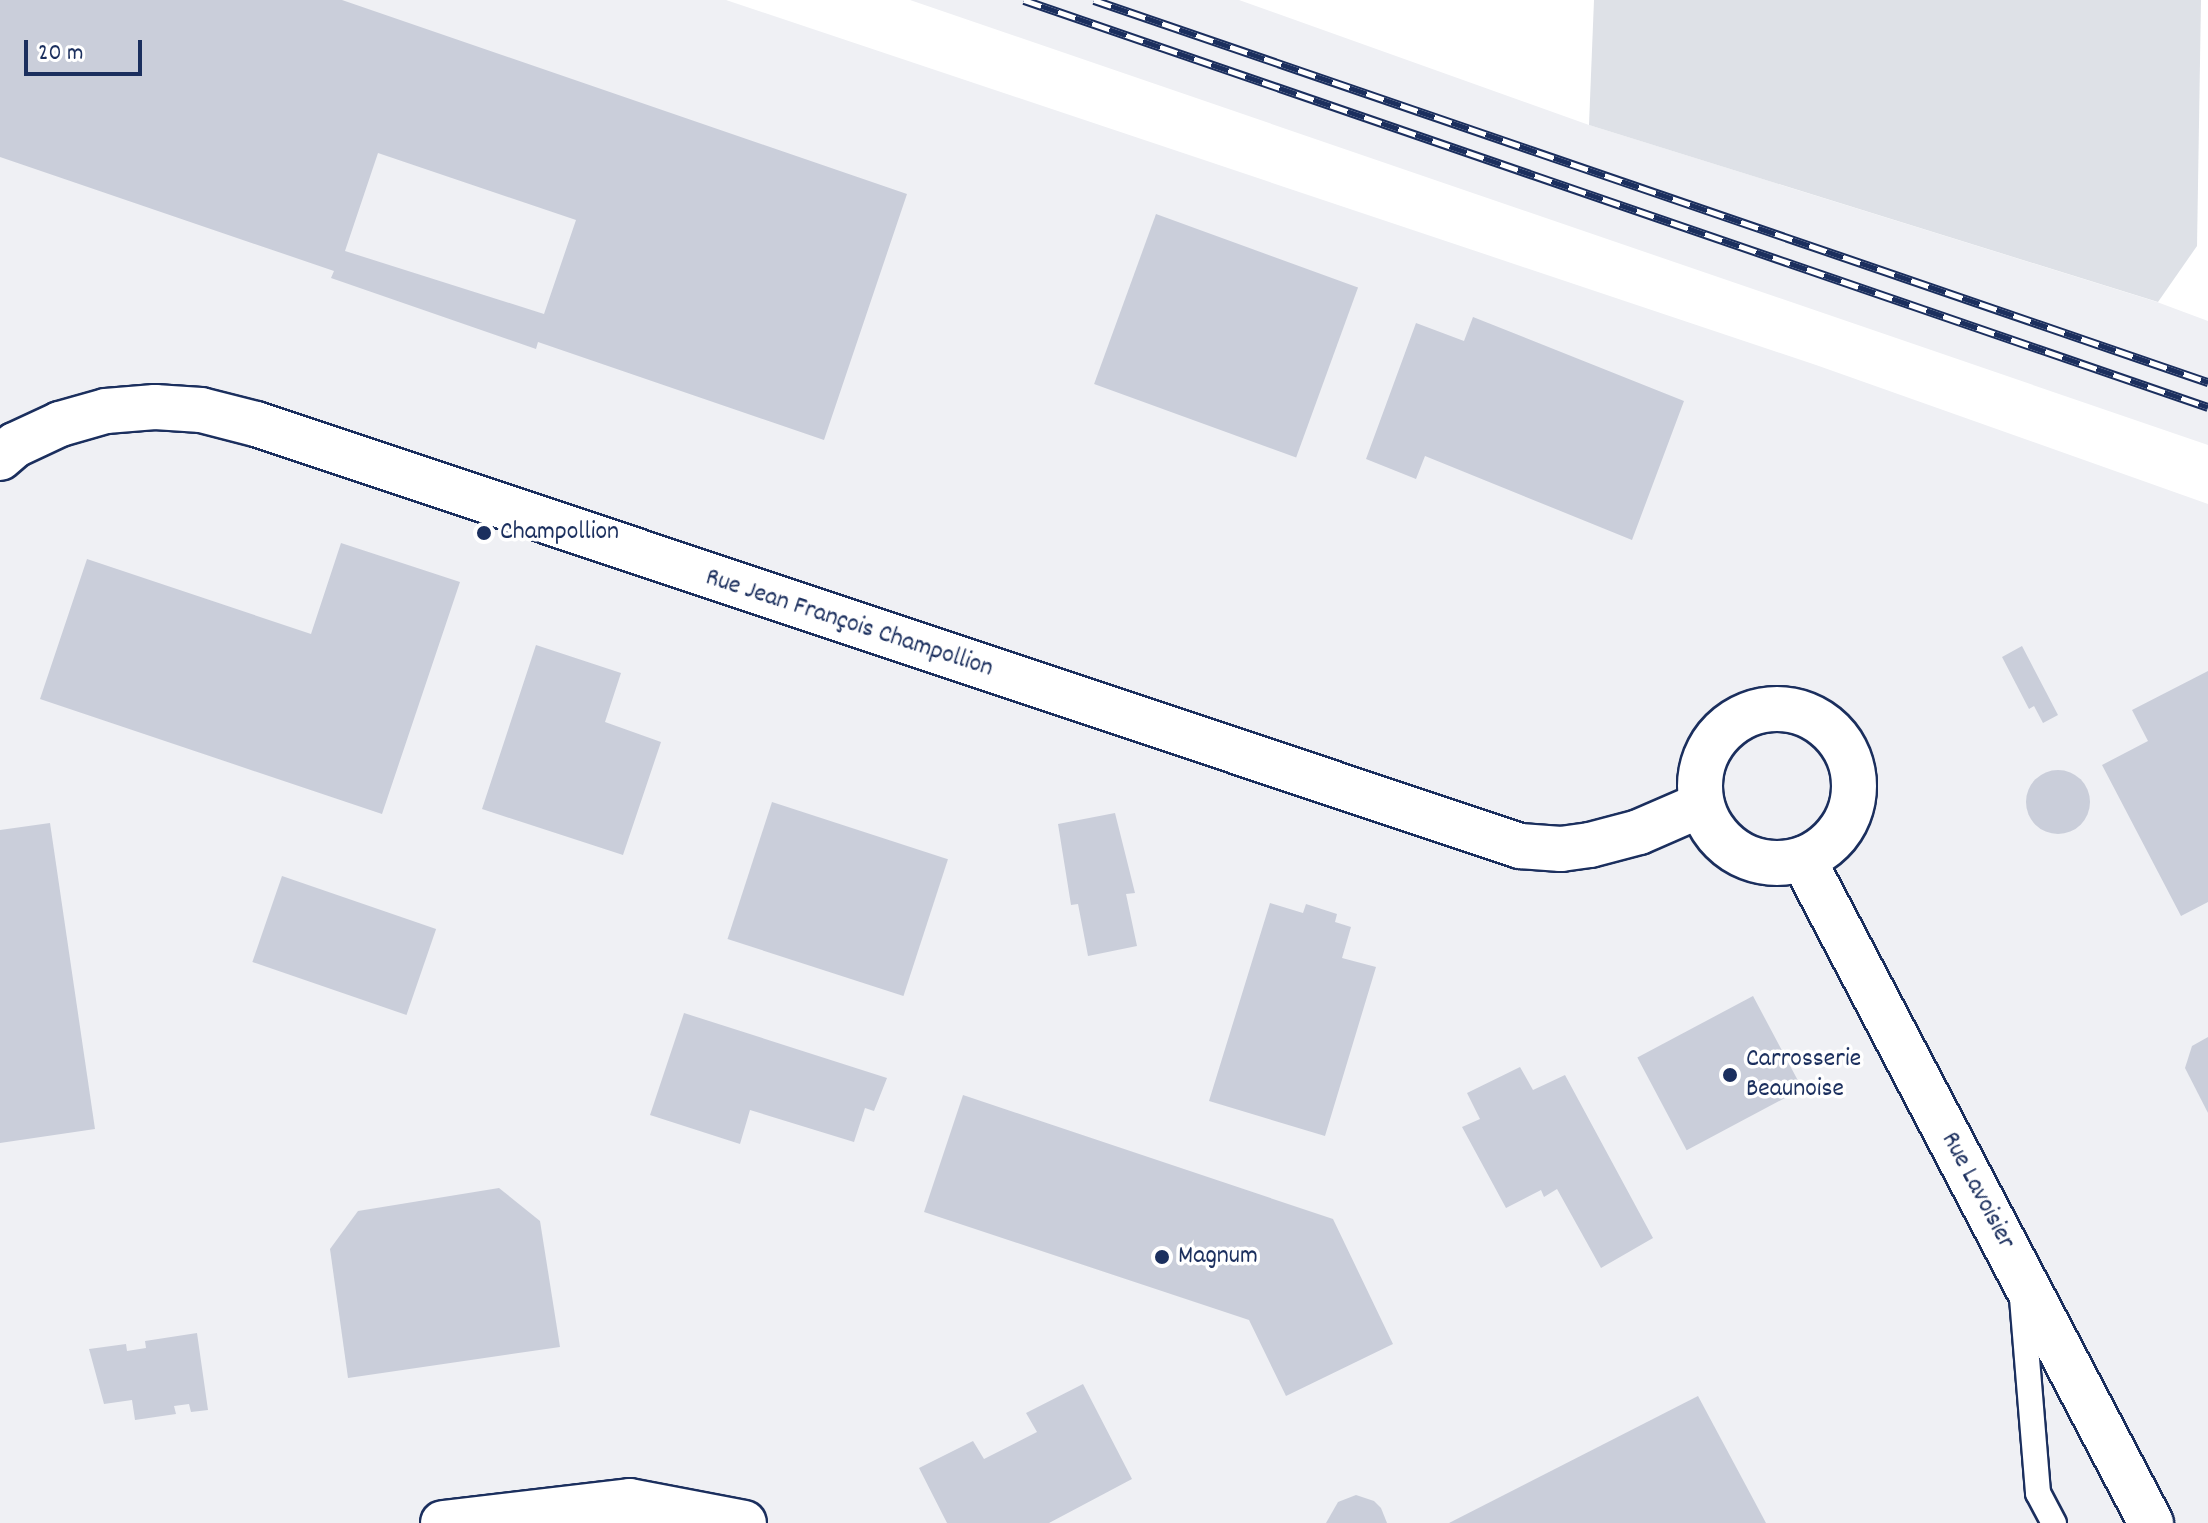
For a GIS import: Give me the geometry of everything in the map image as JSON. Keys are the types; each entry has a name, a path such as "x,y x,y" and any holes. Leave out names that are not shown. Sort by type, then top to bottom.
{"street":[{"name":"Rue Jean François Champollion","path":"0,458 15,445 60,424 106,411 155,407 201,410 256,424 1520,846 1561,849 1590,845 1639,832 1701,805"},
{"path":"1773,708 1796,710 1816,719 1846,751 1853,771 1854,793 1849,814 1838,833 1823,849 1803,859 1782,864 1740,855 1722,842 1709,825 1701,805 1699,782 1704,759 1714,739 1730,723 1751,712 1773,708"},
{"name":"Rue Lavoisier","path":"1803,859 2151,1523"},
{"path":"443,1523 630,1501 744,1523"}],"lane":[{"path":"2019,1272 2038,1493 2054,1523"}],"shaded area":[{"path":"0,0 726,0 1816,365 2208,504 2208,1523 0,1523"},
{"path":"910,0 1239,0 1589,125 2157,302 2208,321 2208,445"},
{"path":"1594,0 2201,0 2197,246 2158,302 1589,125"}],"building":[{"path":"0,0 342,0 907,194 824,440 538,342 536,349 331,278 334,271 0,157","holes":["378,153 576,220 544,314 345,251"]},
{"path":"1156,214 1358,288 1296,458 1094,384"},
{"path":"1473,317 1684,401 1632,540 1425,456 1416,479 1366,459 1416,323 1464,341"},
{"path":"341,543 460,582 382,814 40,699 87,559 311,634"},
{"path":"536,645 621,673 605,722 661,742 623,855 482,809"},
{"path":"2022,646 2058,715 2043,723 2034,706 2029,709 2002,657"},
{"path":"2208,671 2208,902 2181,916 2102,765 2148,741 2132,710"},
{"path":"2058,770 2076,776 2084,784 2090,802 2084,820 2076,828 2058,834 2040,828 2032,820 2026,802 2032,784 2040,776"},
{"path":"772,802 948,859 903,996 728,939"},
{"path":"1115,813 1135,893 1126,894 1137,946 1088,956 1078,904 1071,905 1058,824"},
{"path":"50,823 95,1129 0,1143 0,830"},
{"path":"282,876 436,929 406,1015 252,962"},
{"path":"1270,903 1303,913 1306,904 1337,914 1335,922 1351,927 1342,958 1376,967 1325,1136 1209,1101"},
{"path":"1753,996 1802,1089 1687,1150 1637,1058"},
{"path":"684,1013 887,1078 874,1111 865,1108 854,1142 750,1110 740,1144 650,1115"},
{"path":"2208,1037 2208,1113 2185,1068 2192,1046"},
{"path":"1520,1067 1533,1090 1565,1075 1653,1238 1601,1268 1557,1189 1544,1197 1541,1190 1506,1208 1462,1127 1480,1119 1467,1093"},
{"path":"963,1095 1333,1219 1393,1344 1286,1396 1249,1320 924,1212"},
{"path":"499,1188 540,1221 560,1347 348,1378 330,1249 358,1211"},
{"path":"197,1333 208,1410 191,1412 189,1404 174,1406 176,1414 135,1420 132,1400 104,1404 89,1349 126,1344 127,1351 146,1348 145,1341"},
{"path":"1083,1384 1132,1479 1049,1523 947,1523 919,1468 973,1441 984,1459 1037,1432 1026,1413"},
{"path":"1698,1396 1766,1523 1449,1523"},
{"path":"1356,1495 1374,1501 1381,1508 1387,1523 1326,1523 1338,1502"}],"railway":[{"path":"1024,0 2208,407"},
{"path":"1094,0 2208,382"}],"place":[{"name":"Champollion","path":"484,533"},
{"name":"Carrosserie Beaunoise","path":"1730,1075"},
{"name":"Magnum","path":"1162,1257"}]}
